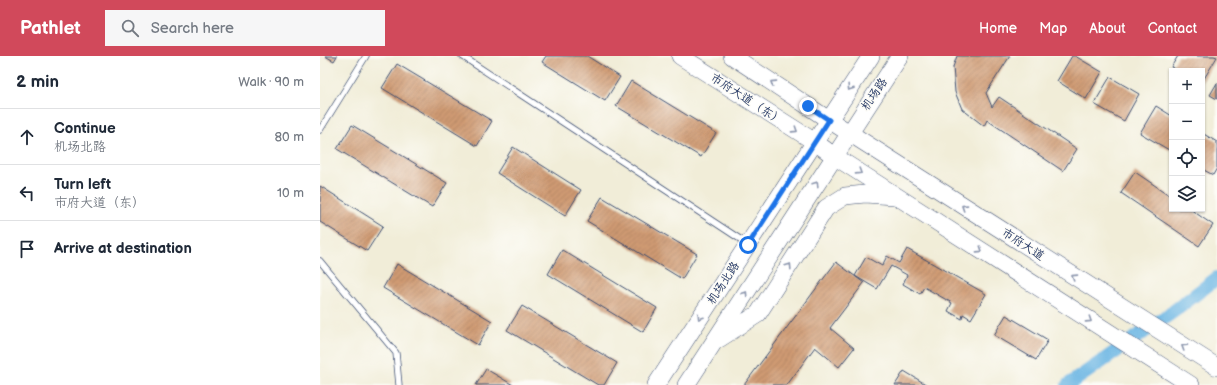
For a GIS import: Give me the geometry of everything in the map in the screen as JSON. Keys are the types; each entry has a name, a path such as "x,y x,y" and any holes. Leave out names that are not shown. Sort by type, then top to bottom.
{"main road":[{"name":"市府大道（东）","path":"680,56 815,142"},
{"path":"732,56 829,120"},
{"name":"机场路","path":"829,120 872,56"},
{"name":"机场路","path":"849,133 900,56"},
{"name":"机场北路","path":"656,385 829,120"},
{"name":"市府大道","path":"829,120 1217,367"},
{"name":"机场北路","path":"686,385 849,133"},
{"path":"815,142 834,156 1191,385"},
{"path":"714,342 758,314 826,208 845,196 865,194 896,196"}],"lane":[{"path":"320,130 366,56"},
{"path":"462,56 748,245"},
{"path":"320,261 396,353 399,385"}],"building":[{"path":"325,56 337,56 334,61"},
{"path":"546,56 587,56 620,77 605,101 542,62"},
{"path":"957,56 1010,56 986,93 992,107 999,97 1077,149 1063,171 987,120 984,126 962,109 955,92 953,67"},
{"path":"1072,56 1075,56 1102,72 1086,99 1057,81"},
{"path":"1178,56 1217,57 1205,77 1205,68 1171,67"},
{"path":"397,64 492,121 477,146 382,88"},
{"path":"1110,77 1139,94 1124,121 1094,104"},
{"path":"631,81 716,133 701,157 616,106"},
{"path":"1217,83 1217,99 1210,95"},
{"path":"1156,106 1169,114 1169,150 1140,133"},
{"path":"352,125 447,183 432,207 337,149"},
{"path":"1205,135 1217,142 1217,168 1213,175 1205,171"},
{"path":"513,147 581,190 565,216 497,173"},
{"path":"1135,172 1169,195 1169,212 1194,212 1213,225 1199,246 1121,193"},
{"path":"320,186 383,226 367,251 320,222"},
{"path":"602,197 697,254 682,279 587,221"},
{"path":"907,249 986,294 971,319 963,314 962,319 948,311 952,303 924,287 920,294 903,284 907,275 891,266 877,289 855,276 866,257 882,266 887,256 899,263"},
{"path":"562,250 657,308 643,332 548,274"},
{"path":"836,262 864,283 830,328 854,348 839,367 815,347 787,385 744,385"},
{"path":"397,264 492,321 478,345 383,288"},
{"path":"522,306 617,363 604,385 598,385 507,330"},
{"path":"1006,315 1048,340 1036,360 994,335"},
{"path":"486,369 513,385 476,385"},
{"path":"904,371 927,385 895,385"}],"waterway":[{"path":"1068,385 1174,311 1217,278"}],"route":[{"path":"748,245 829,120 808,106"}]}
